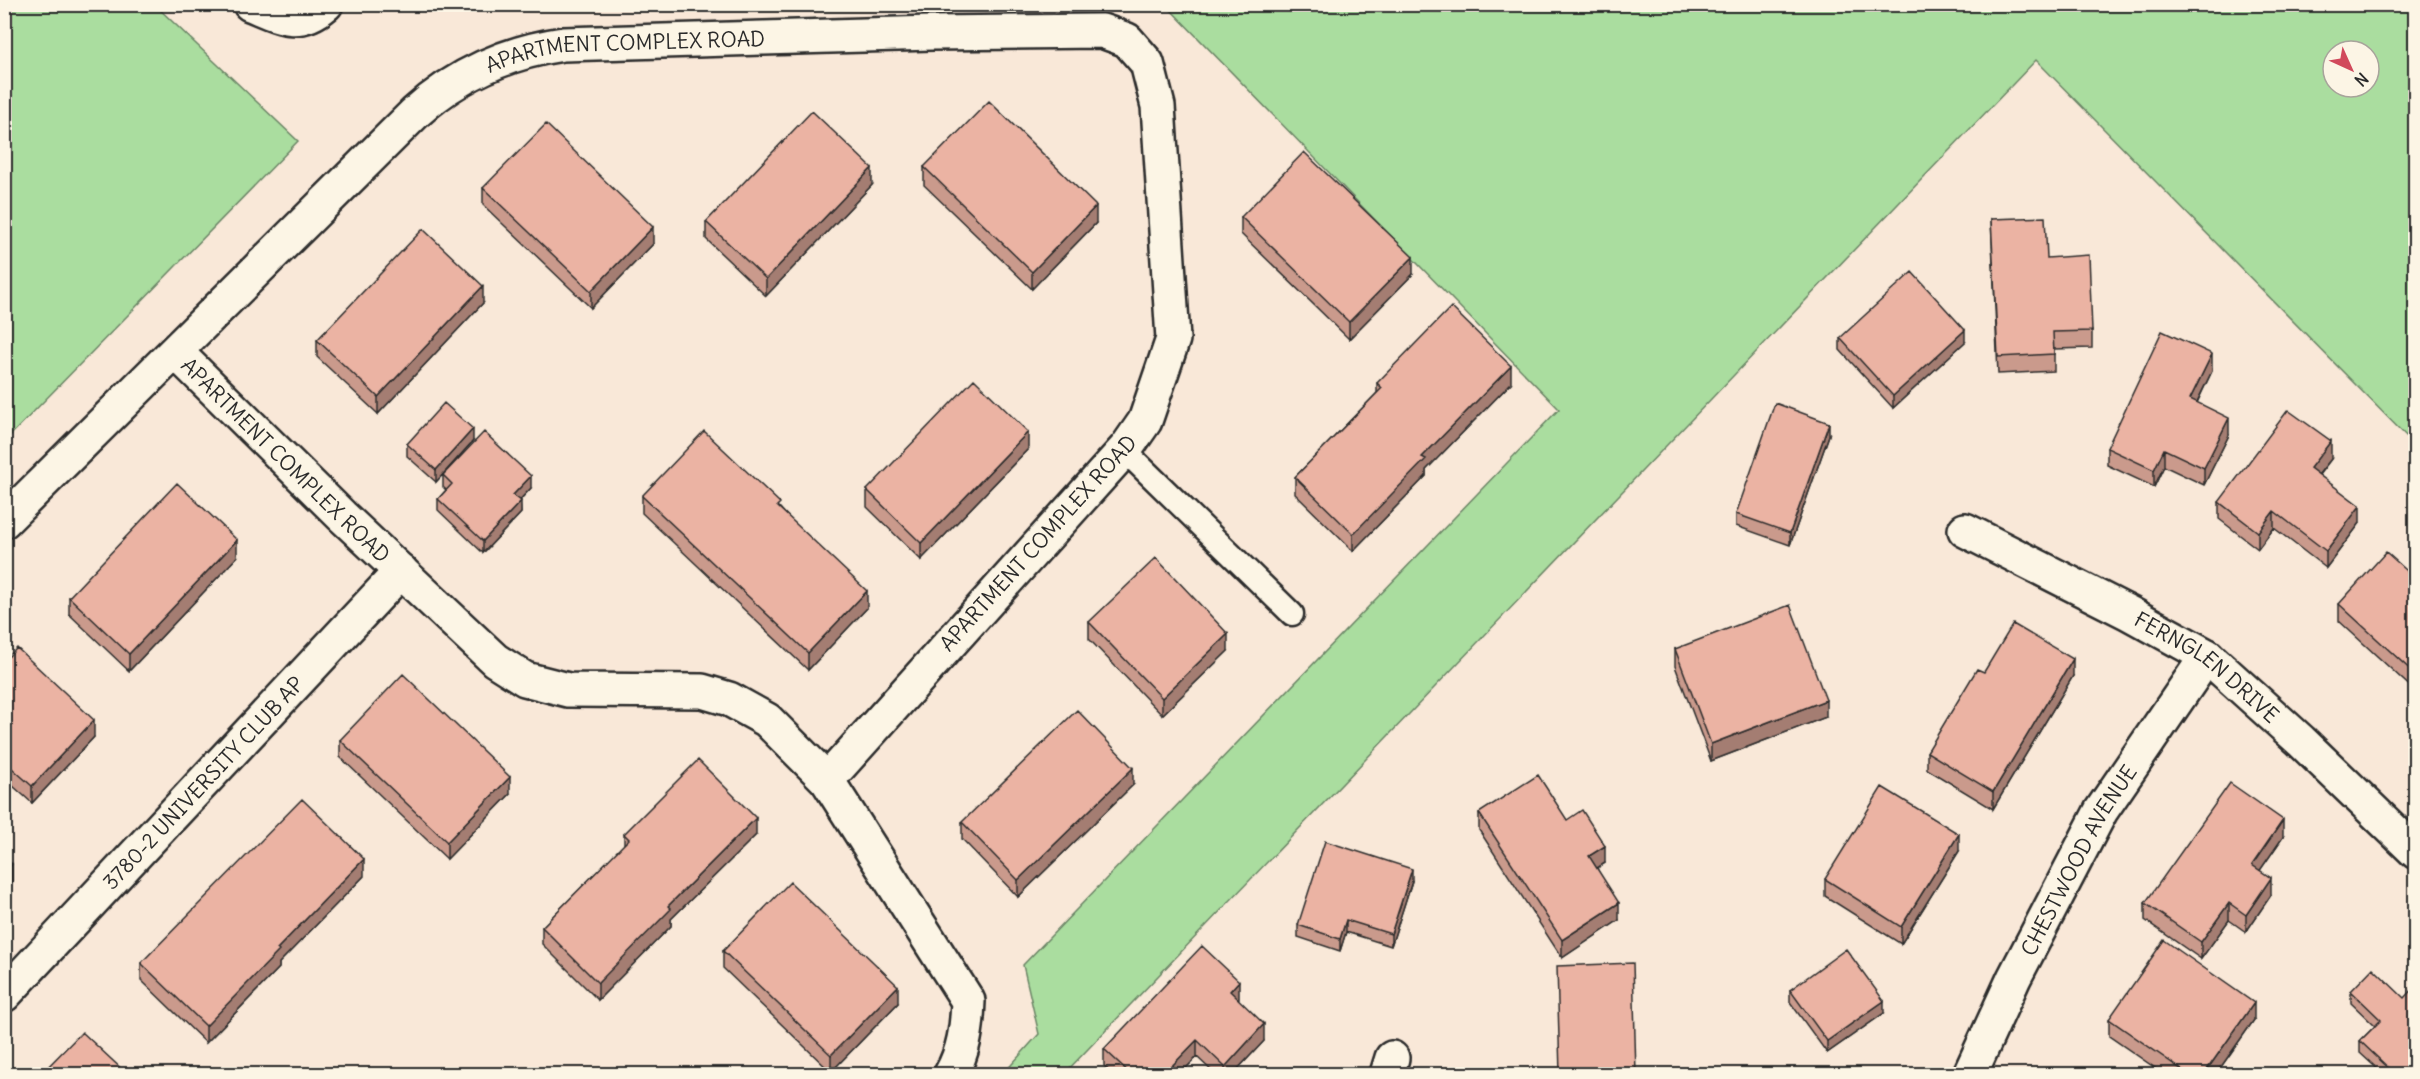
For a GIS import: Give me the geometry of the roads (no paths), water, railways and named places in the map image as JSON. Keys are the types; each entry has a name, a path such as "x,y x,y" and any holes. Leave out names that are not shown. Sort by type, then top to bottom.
{"street":[{"path":"250,4 292,20 315,14 326,4"},
{"name":"APARTMENT COMPLEX ROAD","path":"827,780 1124,450 1145,421 1173,339 1158,106 1147,63 1127,40 1101,31 932,33 563,44 535,48 490,63 438,92 415,112 176,352 342,516 495,660 525,679 568,690 702,691 729,699 767,720 827,780 968,1001 967,1029 960,1058 951,1074"},
{"path":"4,520 176,352"},
{"name":"FERNGLEN DRIVE","path":"1965,530 2129,613 2207,656 2301,741 2415,852"},
{"name":"3780-2 UNIVERSITY CLUB AP","path":"4,995 401,571"},
{"name":"CHESTWOOD AVENUE","path":"1970,1074 2014,978 2101,811 2207,656"}],"lane":[{"path":"1124,450 1292,614"}]}
